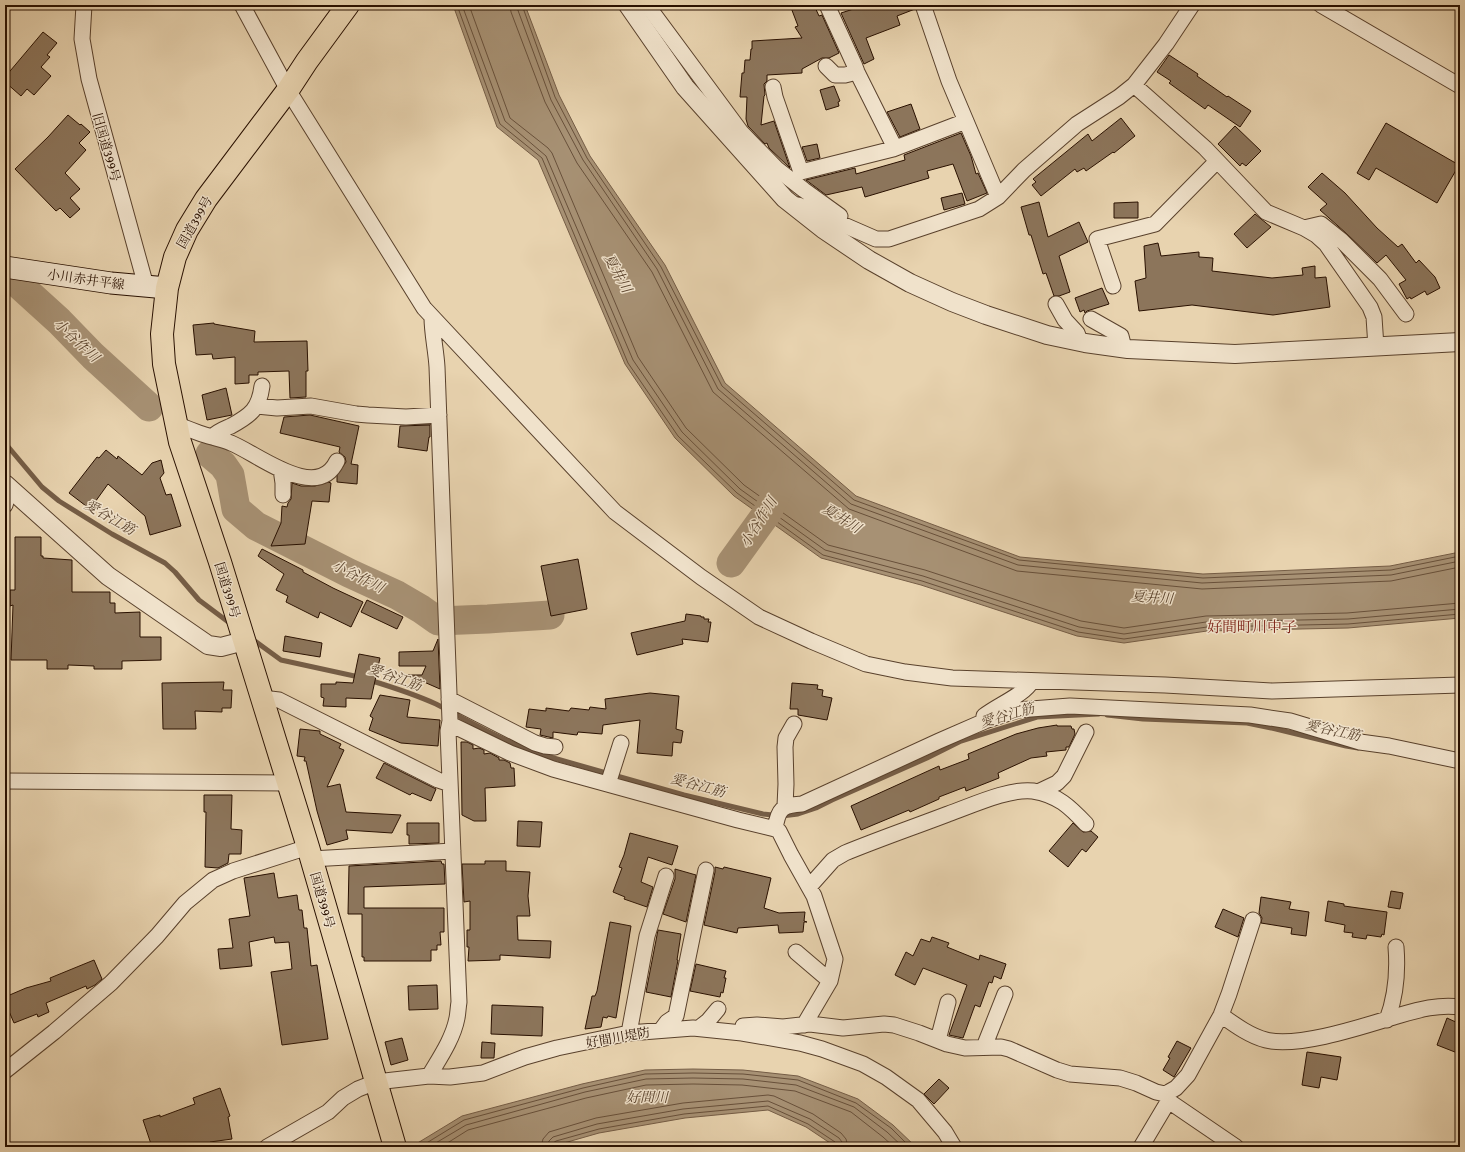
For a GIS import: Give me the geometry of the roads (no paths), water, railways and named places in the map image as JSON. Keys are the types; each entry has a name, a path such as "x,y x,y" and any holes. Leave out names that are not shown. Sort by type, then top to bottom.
{"highway":[{"name":"国道399号","path":"348,5 307,61 288,90 206,200 187,230 175,257 156,287 164,364 182,449 310,853 395,1147"}],"main road":[{"name":"小川赤井平線","path":"5,267 111,283 156,287"}],"street":[{"name":"旧国道399号","path":"84,5 82,39 97,113 156,287"},
{"path":"242,5 288,90 424,308 615,512 701,577 759,617 866,664 905,672 952,678 1165,685 1272,691 1460,686"},
{"path":"628,5 685,87 785,199 823,229 869,260 910,283 952,302 1047,335 1124,348 1235,354 1460,342"},
{"path":"647,5 741,132 777,169 856,230"},
{"path":"923,5 950,81 998,197"},
{"path":"785,199 876,239 889,239 979,208 998,197 1024,170 1077,124 1119,97 1134,85 1166,44 1192,5"},
{"path":"1321,5 1460,86"},
{"path":"832,7 856,72 895,148"},
{"path":"826,66 834,75 846,75 856,72"},
{"path":"1134,85 1205,148 1266,212 1304,228 1316,235 1326,244 1370,307 1374,317 1376,347"},
{"path":"773,87 775,97 801,172 895,148 966,121"},
{"path":"1113,286 1097,239 1155,224 1217,161"},
{"path":"1304,228 1321,224 1341,240 1380,279 1406,314"},
{"path":"1056,304 1065,320 1077,333 1080,341"},
{"path":"429,1076 450,1038 457,1019 459,1002 448,731 450,722 439,415 436,354 432,333 432,316"},
{"path":"1091,319 1121,336 1124,348"},
{"path":"212,437 217,432 252,413 257,406 262,386"},
{"path":"257,406 277,408 311,406 356,414 406,417 439,415"},
{"path":"176,424 230,443 295,475 314,478 328,473 334,468 337,461"},
{"path":"281,469 283,495"},
{"path":"7,493 108,576 208,645 221,647 244,641"},
{"path":"977,725 981,719 993,709 1025,690 1032,681"},
{"path":"262,698 279,700 438,780 450,784"},
{"path":"449,699 535,743 556,747"},
{"path":"775,829 778,813 785,806 802,804 977,725 1018,710 1070,706 1250,715 1290,721 1360,742 1389,746 1460,761"},
{"path":"450,722 526,760 553,769 779,831 791,856 814,896 833,952 834,963 830,981 804,1025"},
{"path":"785,806 785,743 786,738 794,724"},
{"path":"1038,792 1057,783 1064,776 1086,732"},
{"path":"608,784 621,743"},
{"path":"5,781 288,783"},
{"path":"809,887 833,860 845,853 982,802 1017,791 1038,792 1066,803 1086,824"},
{"path":"5,1071 12,1060 111,983 157,936 185,903 213,880 233,872 310,853 453,851"},
{"path":"661,1030 667,1022 676,1016 706,870"},
{"path":"629,1033 647,936 666,876"},
{"path":"1142,1147 1167,1097 1188,1075 1221,1015 1253,920"},
{"path":"1387,1020 1394,996 1397,959 1396,947"},
{"path":"796,952 830,981"},
{"path":"984,1047 1005,994"},
{"path":"938,1040 948,1002"},
{"path":"1221,1015 1255,1036 1264,1040 1276,1042 1299,1041 1320,1037 1387,1020 1419,1010 1441,1007 1460,1007"},
{"path":"699,1028 708,1021 718,1009"},
{"path":"727,1031 742,1026 757,1025 783,1027 810,1024 843,1028 884,1024 894,1025 946,1044 965,1048 1001,1047 1070,1074 1120,1078 1136,1083 1167,1097 1236,1147"},
{"name":"好間川堤防","path":"267,1147 328,1112 343,1098 358,1089 376,1082 429,1076 450,1077 483,1073 525,1057 557,1048 629,1033 699,1028 769,1037 800,1043 822,1049 863,1064 886,1077 918,1100 936,1121 954,1147"}],"water":[{"name":"夏井川","path":"453,5 525,5 559,95 590,156 665,265 725,383 856,496 1020,557 1203,574 1390,566 1460,552 1460,618 1348,628 1207,631 1124,643 1077,636 921,585 821,558 734,496 675,438 625,364 538,160 497,127"},
{"name":"好間川","path":"645,1070 743,1070 798,1076 858,1099 893,1125 916,1147 836,1147 806,1127 768,1110 685,1118 599,1133 550,1147 411,1147 462,1116 582,1084"}],"waterway":[{"name":"小谷作川","path":"5,272 149,407"},
{"name":"愛谷江筋","path":"5,443 42,487 59,501 112,534 165,563 175,572 199,600 231,624"},
{"name":"小谷作川","path":"210,454 223,465 230,475 236,509 256,526 349,573 397,595 438,621 550,615"},
{"name":"小谷作川","path":"731,563 767,513 782,482"},
{"name":"愛谷江筋","path":"252,639 281,660 359,677"},
{"name":"愛谷江筋","path":"369,680 428,700 497,736 536,753 684,795 763,814 782,816 798,814 816,808 961,741 1037,717 1099,714"},
{"name":"愛谷江筋","path":"1107,715 1143,719 1247,723 1358,748"}],"district":[{"name":"好間町川中子","path":"1252,627"}]}
